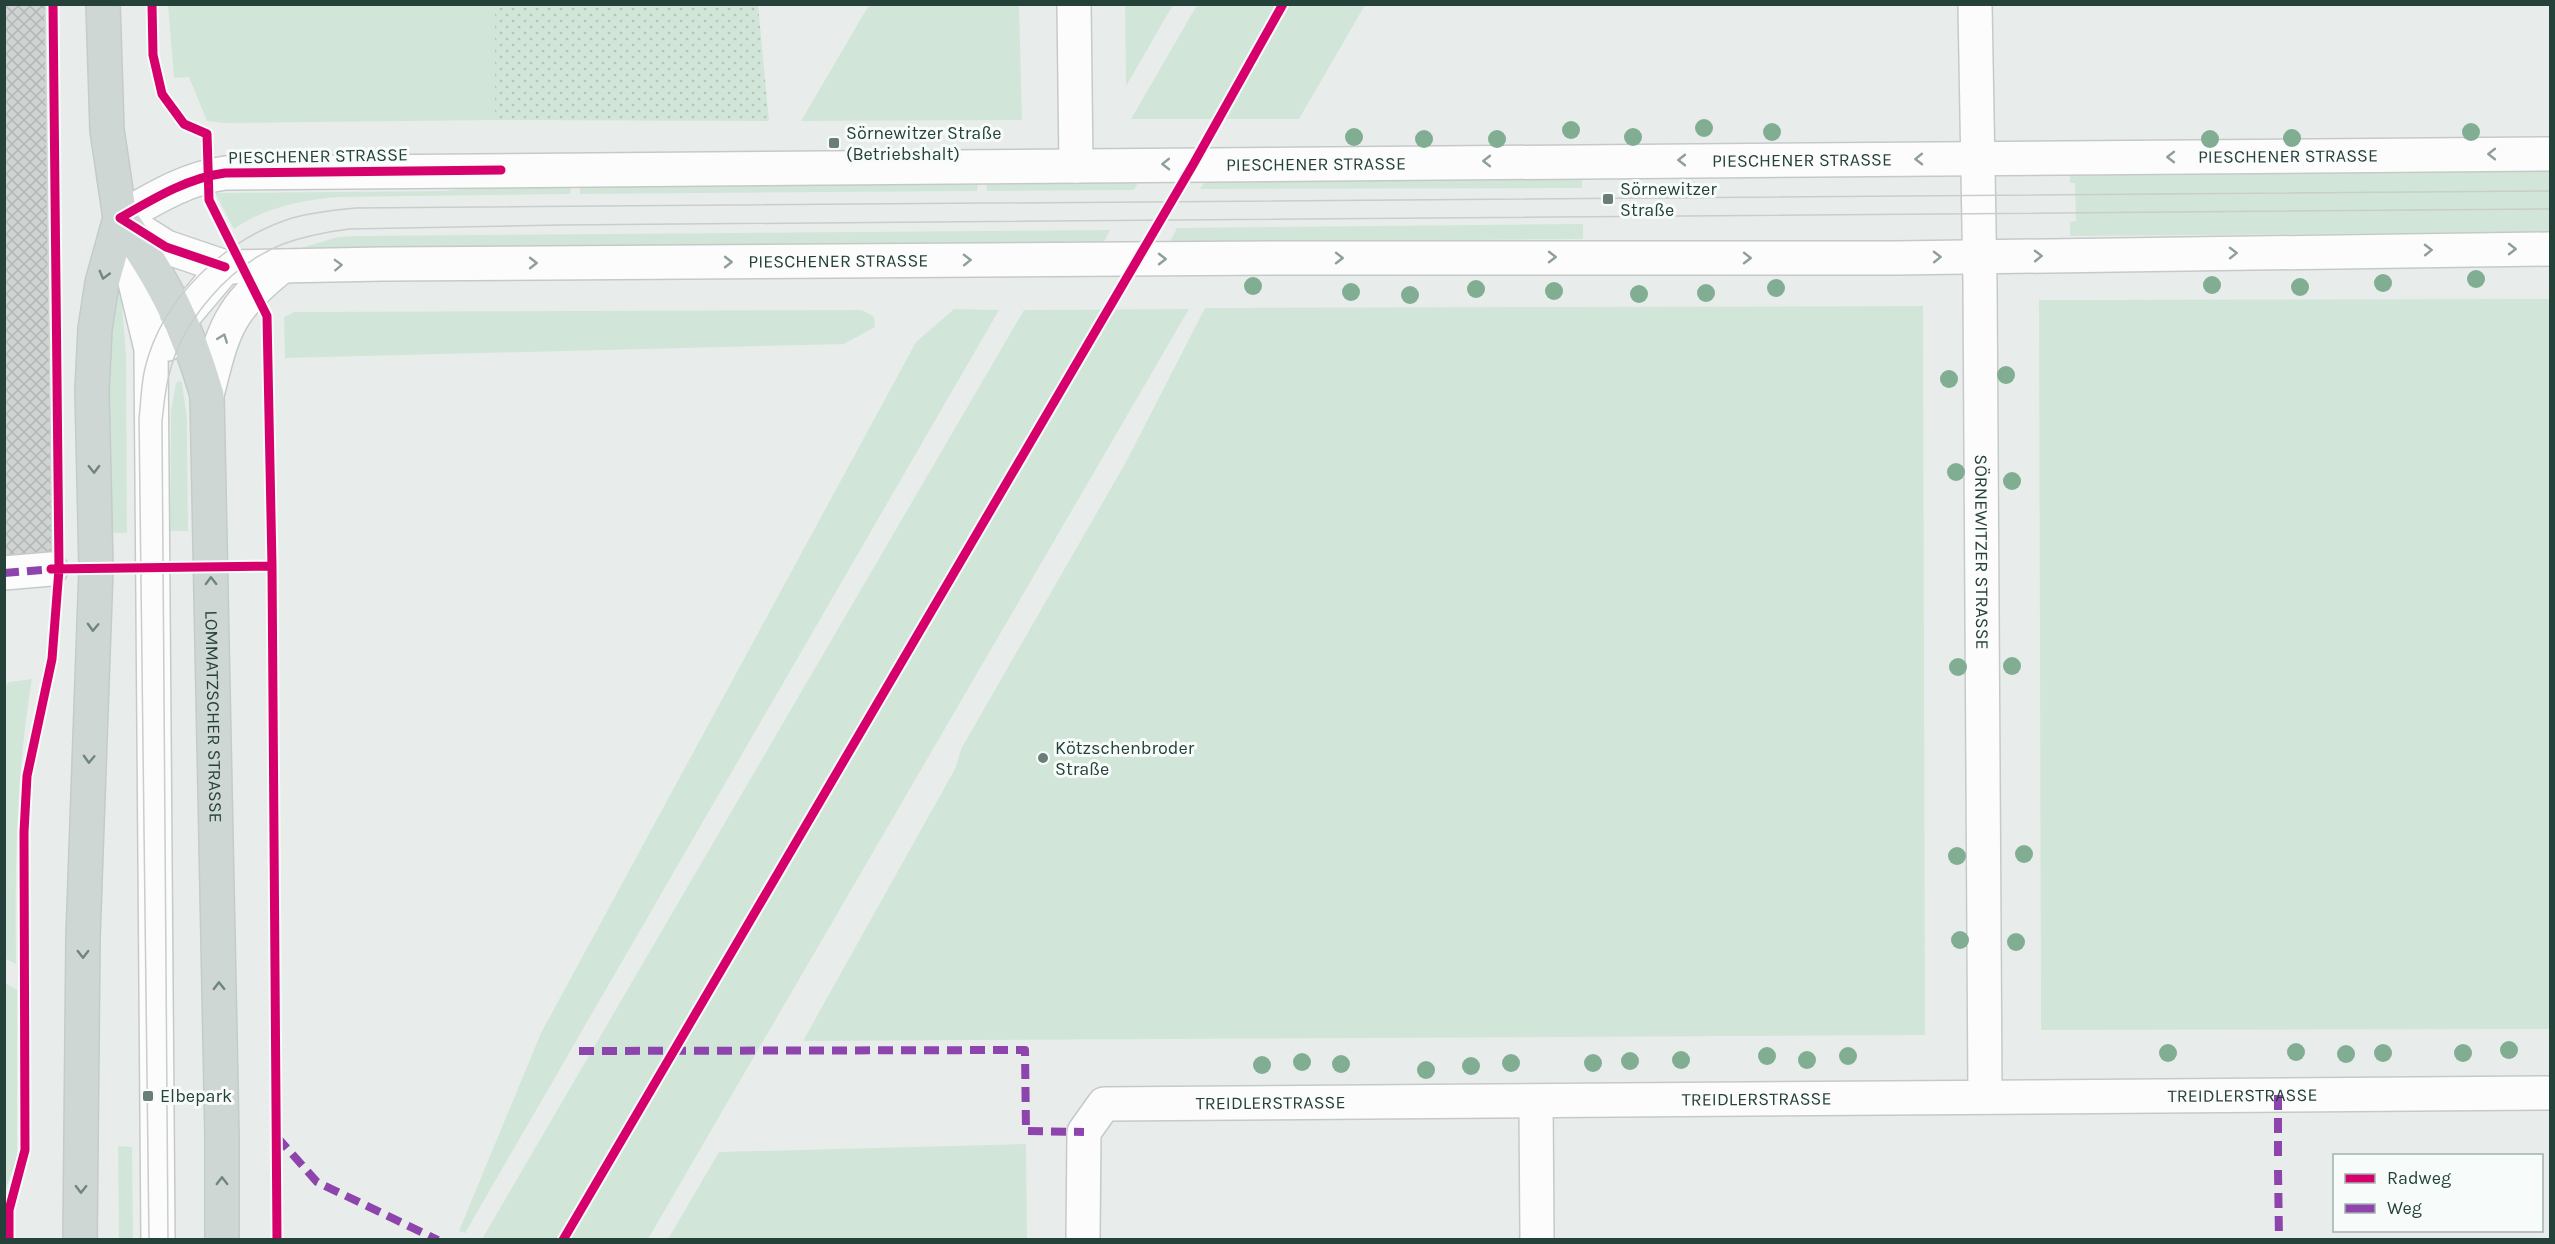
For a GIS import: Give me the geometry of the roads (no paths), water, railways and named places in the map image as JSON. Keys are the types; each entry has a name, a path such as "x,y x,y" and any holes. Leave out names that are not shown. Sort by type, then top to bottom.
{"main road":[{"name":"LOMMATZSCHER STRASSE","path":"80,1239 83,937 96,569 92,380 95,328 102,283 120,218 107,130 103,4"},
{"name":"LOMMATZSCHER STRASSE","path":"120,218 150,260 182,318 207,395 222,1137 222,1239"}],"street":[{"path":"1074,4 1076,166"},
{"name":"SÖRNEWITZER STRASSE","path":"1975,4 1985,1097"},
{"name":"PIESCHENER STRASSE","path":"2550,154 225,173 208,175 164,193 120,218 166,247 225,267 279,268 395,263 1979,257 2550,249"},
{"path":"120,218 151,349 158,1239"},
{"path":"151,397 167,344 182,318 225,267"},
{"path":"207,395 221,341 233,313 254,289 279,268"},
{"path":"4,573 51,569"},
{"name":"TREIDLERSTRASSE","path":"1083,1239 1084,1132 1104,1104 2550,1093"},
{"path":"1536,1102 1536,1239"},
{"path":"158,1138 175,1239"}],"tram line":[{"path":"149,1240 139,418 142,387 153,342 181,296 199,275 220,257 267,228 300,216 355,208 2550,191"},
{"path":"168,1240 162,421 175,354 197,315 227,280 263,253 283,244 349,229 562,225 2550,209"}],"place":[{"name":"Sörnewitzer Straße (Betriebshalt)","path":"834,143"},
{"name":"Sörnewitzer Straße","path":"1608,199"},
{"name":"Kötzschenbroder Straße","path":"1043,758"},
{"name":"Elbepark","path":"148,1096"}]}
